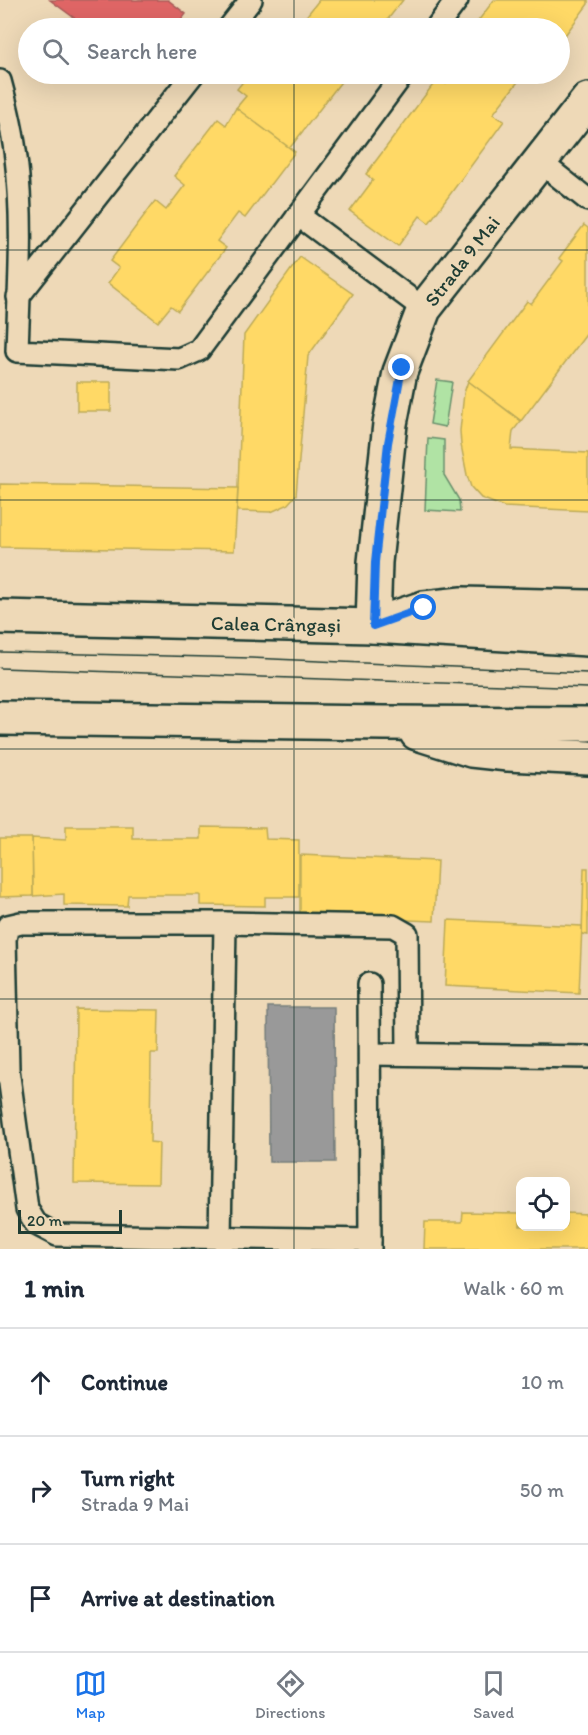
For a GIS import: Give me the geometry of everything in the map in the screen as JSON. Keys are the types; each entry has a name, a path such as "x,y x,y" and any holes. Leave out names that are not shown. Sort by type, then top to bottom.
{"main road":[{"name":"Strada 9 Mai","path":"373,626 375,562 390,424 400,372 424,309 588,100"},
{"path":"373,626 424,608 462,604 588,607"},
{"name":"Calea Crângași","path":"0,617 373,626 588,639"},
{"path":"0,718 588,724"},
{"path":"384,723 471,750 588,758"}],"lane":[{"path":"237,18 251,0"},
{"path":"444,18 457,0"},
{"path":"0,81 9,115 16,158 20,241 17,351 179,359 199,350 396,84"},
{"path":"18,297 185,84"},
{"path":"539,161 588,200"},
{"path":"298,215 424,309"},
{"path":"369,984 370,1245 57,1234 36,1224 27,1209 4,1069 5,939 8,926 21,922 393,926 407,934 408,1054"},
{"path":"220,1239 225,923"},
{"path":"370,1054 588,1057"}],"green space":[{"path":"437,380 452,382 445,427 430,424"},
{"path":"428,438 444,440 444,475 459,500 460,512 425,510"}],"building: Homes":[{"path":"319,0 403,0 389,18 305,18"},
{"path":"494,0 588,0 588,4 570,28 570,18 480,18"},
{"path":"241,84 339,84 289,149 236,108 246,96 237,89"},
{"path":"434,84 516,84 493,114 504,121 429,223 420,216 398,246 350,211 373,180 366,174"},
{"path":"236,108 295,152 245,218 238,213 217,241 226,248 178,311 171,306 158,322 108,283 119,268 110,261 155,201 166,210 185,185 174,176 218,119 226,125"},
{"path":"584,225 588,228 588,332 521,421 468,381 527,301 531,304 563,261 559,258"},
{"path":"300,257 353,294 308,356 296,495 287,505 271,512 237,511 244,335"},
{"path":"468,381 521,421 513,431 511,449 588,453 588,511 504,507 481,498 471,487 461,445 460,431 464,393"},
{"path":"77,382 111,382 111,411 77,411"},
{"path":"0,484 238,488 234,551 0,547"},
{"path":"66,826 133,826 133,839 201,839 201,827 265,828 266,839 299,840 299,897 265,897 265,906 200,905 200,895 128,895 127,906 64,905 64,894 33,896 32,838 66,840"},
{"path":"0,838 32,838 33,896 0,897"},
{"path":"300,855 437,861 434,921 300,916"},
{"path":"584,868 588,868 588,935 582,934"},
{"path":"448,920 582,926 579,993 445,986"},
{"path":"76,1009 159,1010 158,1053 151,1053 150,1142 159,1143 158,1184 74,1183"},
{"path":"463,1212 516,1213 516,1231 570,1231 570,1213 588,1214 588,1249 424,1249 425,1222 462,1222"}],"building: Shops":[{"path":"50,0 168,0 186,14 183,18 74,18"}],"building: Industry":[{"path":"268,1007 334,1007 335,1162 269,1162"}],"tram line":[{"path":"0,652 251,658 588,673"},
{"path":"0,668 588,688"}],"route":[{"path":"402,368 390,424 375,562 373,626 424,608"}]}
